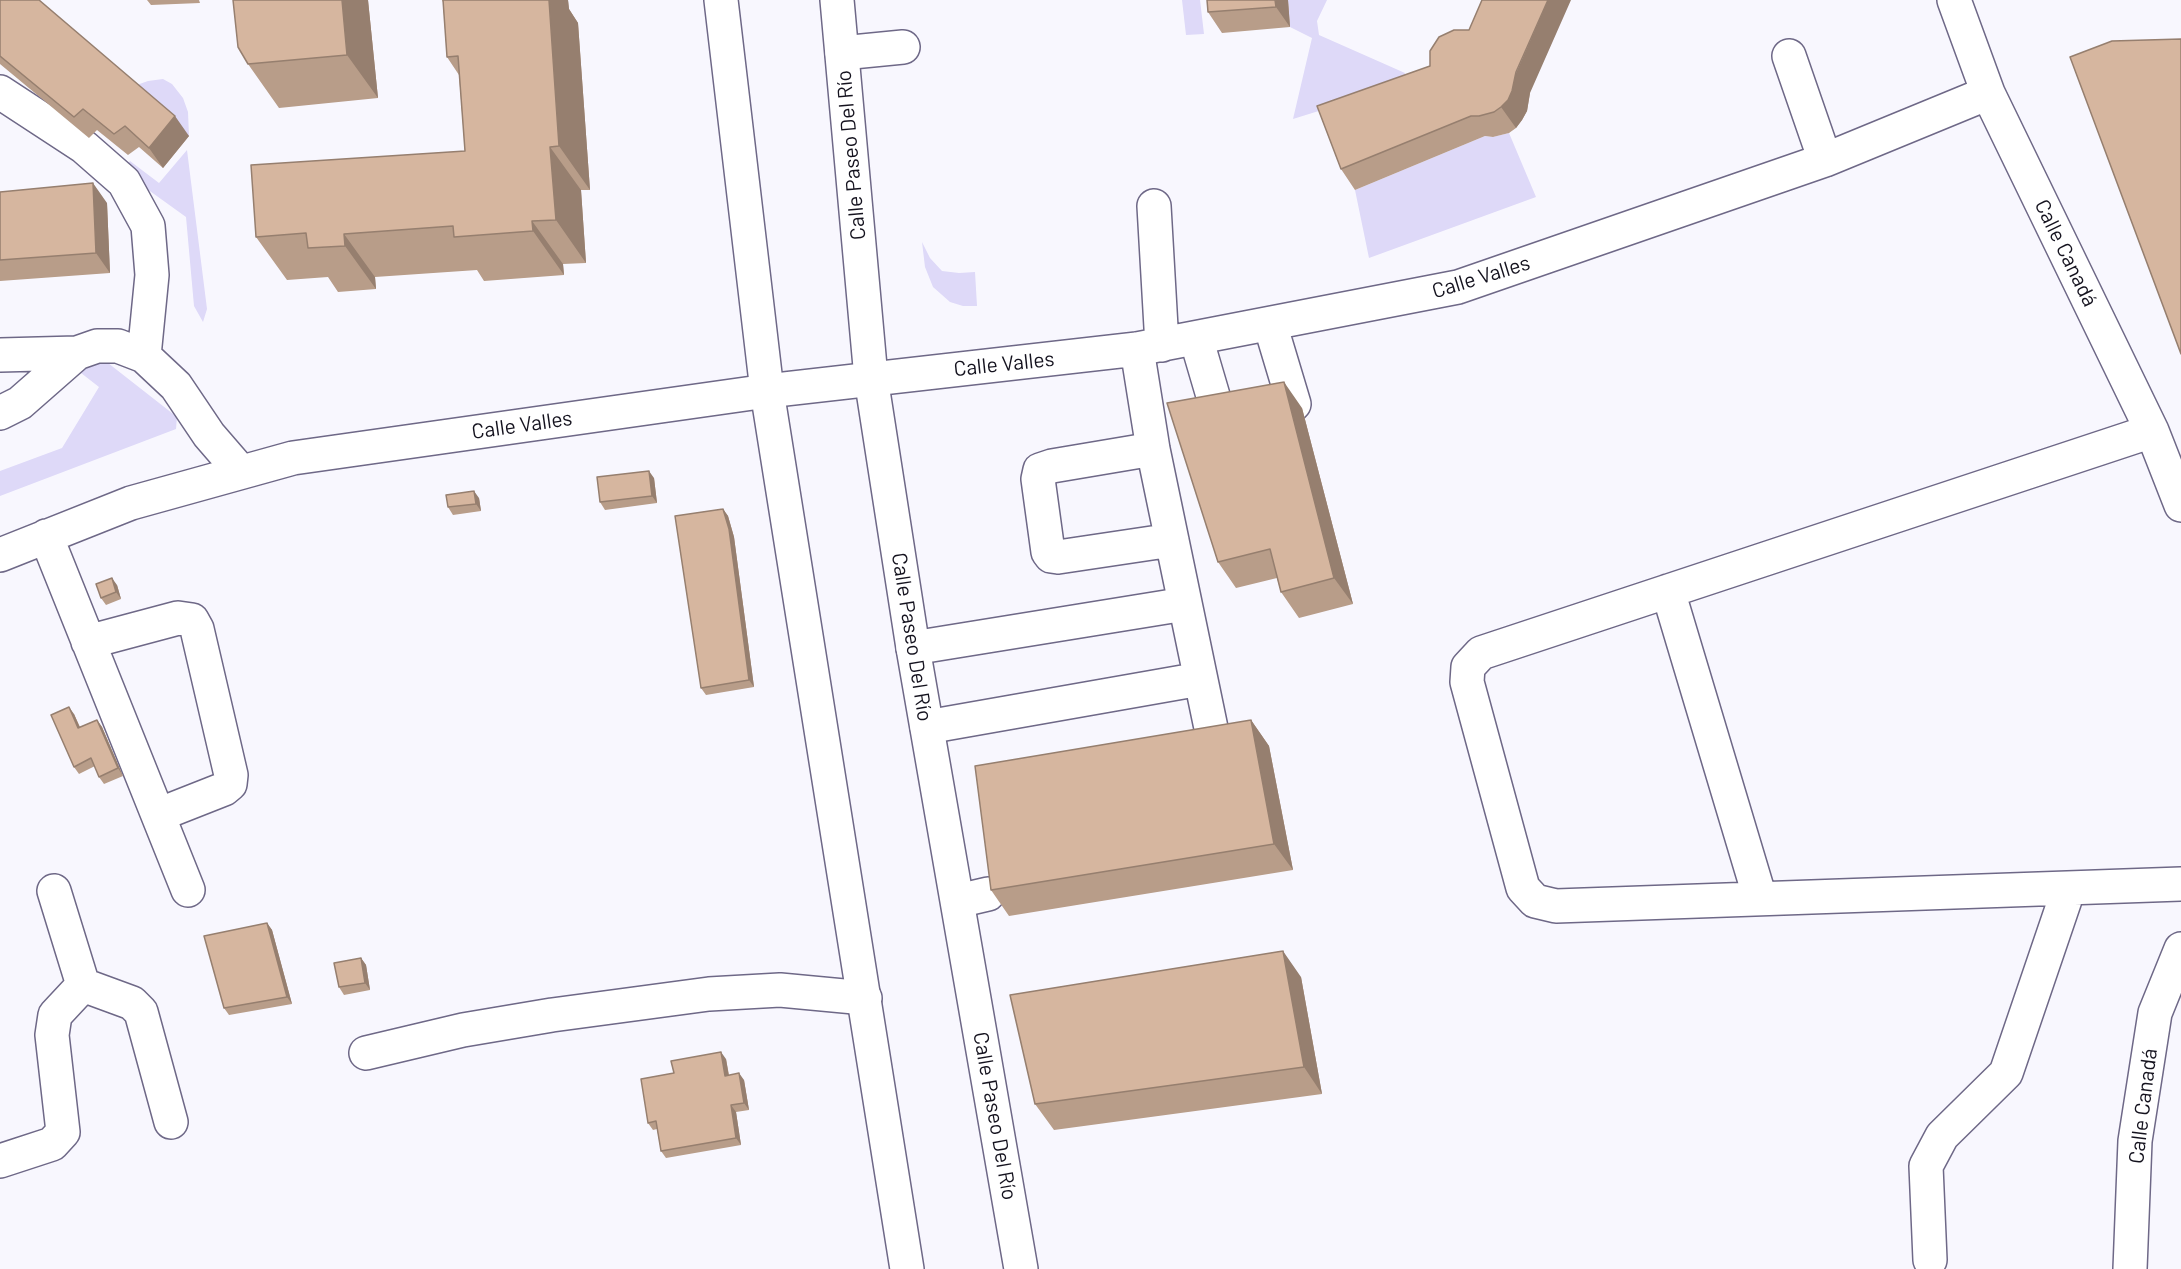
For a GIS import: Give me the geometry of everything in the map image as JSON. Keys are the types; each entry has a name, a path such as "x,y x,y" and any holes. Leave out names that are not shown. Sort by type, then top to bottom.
{"street":[{"path":"721,0 767,391 907,1269"},
{"name":"Calle Paseo Del Río","path":"837,0 870,378 927,727 973,897 1021,1269"},
{"name":"Calle Canadá","path":"1954,0 1988,93 2151,431 2181,506"},
{"path":"842,53 903,47"},
{"path":"1789,56 1825,160"},
{"path":"0,92 84,147 124,182 148,226 152,275 144,356"},
{"name":"Calle Valles","path":"0,555 131,503 293,458 767,391 1150,347 1458,288 1825,160 1988,93"},
{"path":"1154,206 1150,347 1153,449 1210,728"},
{"path":"1270,324 1294,404"},
{"path":"1196,338 1221,423"},
{"path":"0,356 77,353 97,346 118,346 144,356 176,386 208,435 242,472"},
{"path":"0,412 20,403 77,353"},
{"path":"2151,431 1480,653 1468,667 1467,682 1523,888 1535,901 1556,906 2181,884"},
{"path":"1153,449 1040,470 1038,479 1048,552 1051,556 1058,557 1172,540"},
{"path":"46,536 188,890"},
{"path":"1668,591 1760,898"},
{"path":"914,648 1185,603"},
{"path":"88,642 178,618 192,620 197,629 231,775 230,784 224,789 158,815"},
{"path":"927,727 1200,679"},
{"path":"1930,1260 1926,1166 1942,1136 2006,1074 2069,888"},
{"path":"54,891 83,985"},
{"name":"Calle Canadá","path":"2130,1269 2135,1141 2140,1106 2155,1013 2181,949"},
{"path":"83,985 132,1003 141,1012 171,1122"},
{"path":"0,1161 52,1144 63,1132 52,1035 55,1015 83,985"},
{"path":"366,1053 474,1028 709,994 780,990 865,998"}],"shaded area":[{"path":"1182,0 1200,0 1204,34 1186,35"},
{"path":"1288,0 1327,0 1317,21 1319,35 1405,73 1402,85 1293,119 1312,38 1290,27"},
{"path":"163,79 172,84 183,98 188,112 189,136 131,87"},
{"path":"1509,133 1536,197 1369,258 1355,190 1485,136 1493,137"},
{"path":"187,150 207,309 203,322 194,306 186,217 122,171 130,161 159,183"},
{"path":"922,242 930,258 942,271 975,272 977,306 963,306 950,302 933,287 925,267"},
{"path":"108,363 177,417 176,429 0,496 0,471 62,448 99,387 72,366"}],"building":[{"path":"0,0 39,0 175,116 149,148 125,126 114,134 83,109 74,117 0,56"},
{"path":"233,0 342,0 347,55 248,64 238,47"},
{"path":"443,0 549,0 559,146 550,147 556,220 532,221 533,231 454,237 453,226 344,234 345,246 308,248 306,233 256,237 251,165 465,151 458,56 447,57"},
{"path":"1207,0 1275,0 1276,7 1208,12"},
{"path":"1482,0 1548,0 1516,72 1508,100 1494,112 1471,116 1341,169 1317,106 1430,66 1430,51 1439,37 1454,30 1469,30"},
{"path":"2181,39 2181,354 2070,57 2112,41"},
{"path":"93,183 96,253 0,260 0,192"},
{"path":"1284,382 1334,578 1281,592 1270,549 1218,562 1167,403"},
{"path":"649,471 652,496 600,502 597,477"},
{"path":"474,491 476,504 448,507 446,495"},
{"path":"723,509 729,529 749,680 701,688 675,516"},
{"path":"112,578 116,592 101,598 96,584"},
{"path":"69,707 78,728 97,720 118,768 99,777 91,758 74,767 51,715"},
{"path":"1251,720 1274,844 991,890 975,766"},
{"path":"267,923 287,997 224,1008 204,936"},
{"path":"1283,951 1304,1067 1035,1104 1010,995"},
{"path":"361,958 365,983 339,987 334,963"},
{"path":"721,1052 725,1076 739,1073 744,1103 731,1105 736,1138 661,1151 656,1121 648,1123 641,1079 674,1073 671,1061"}]}
